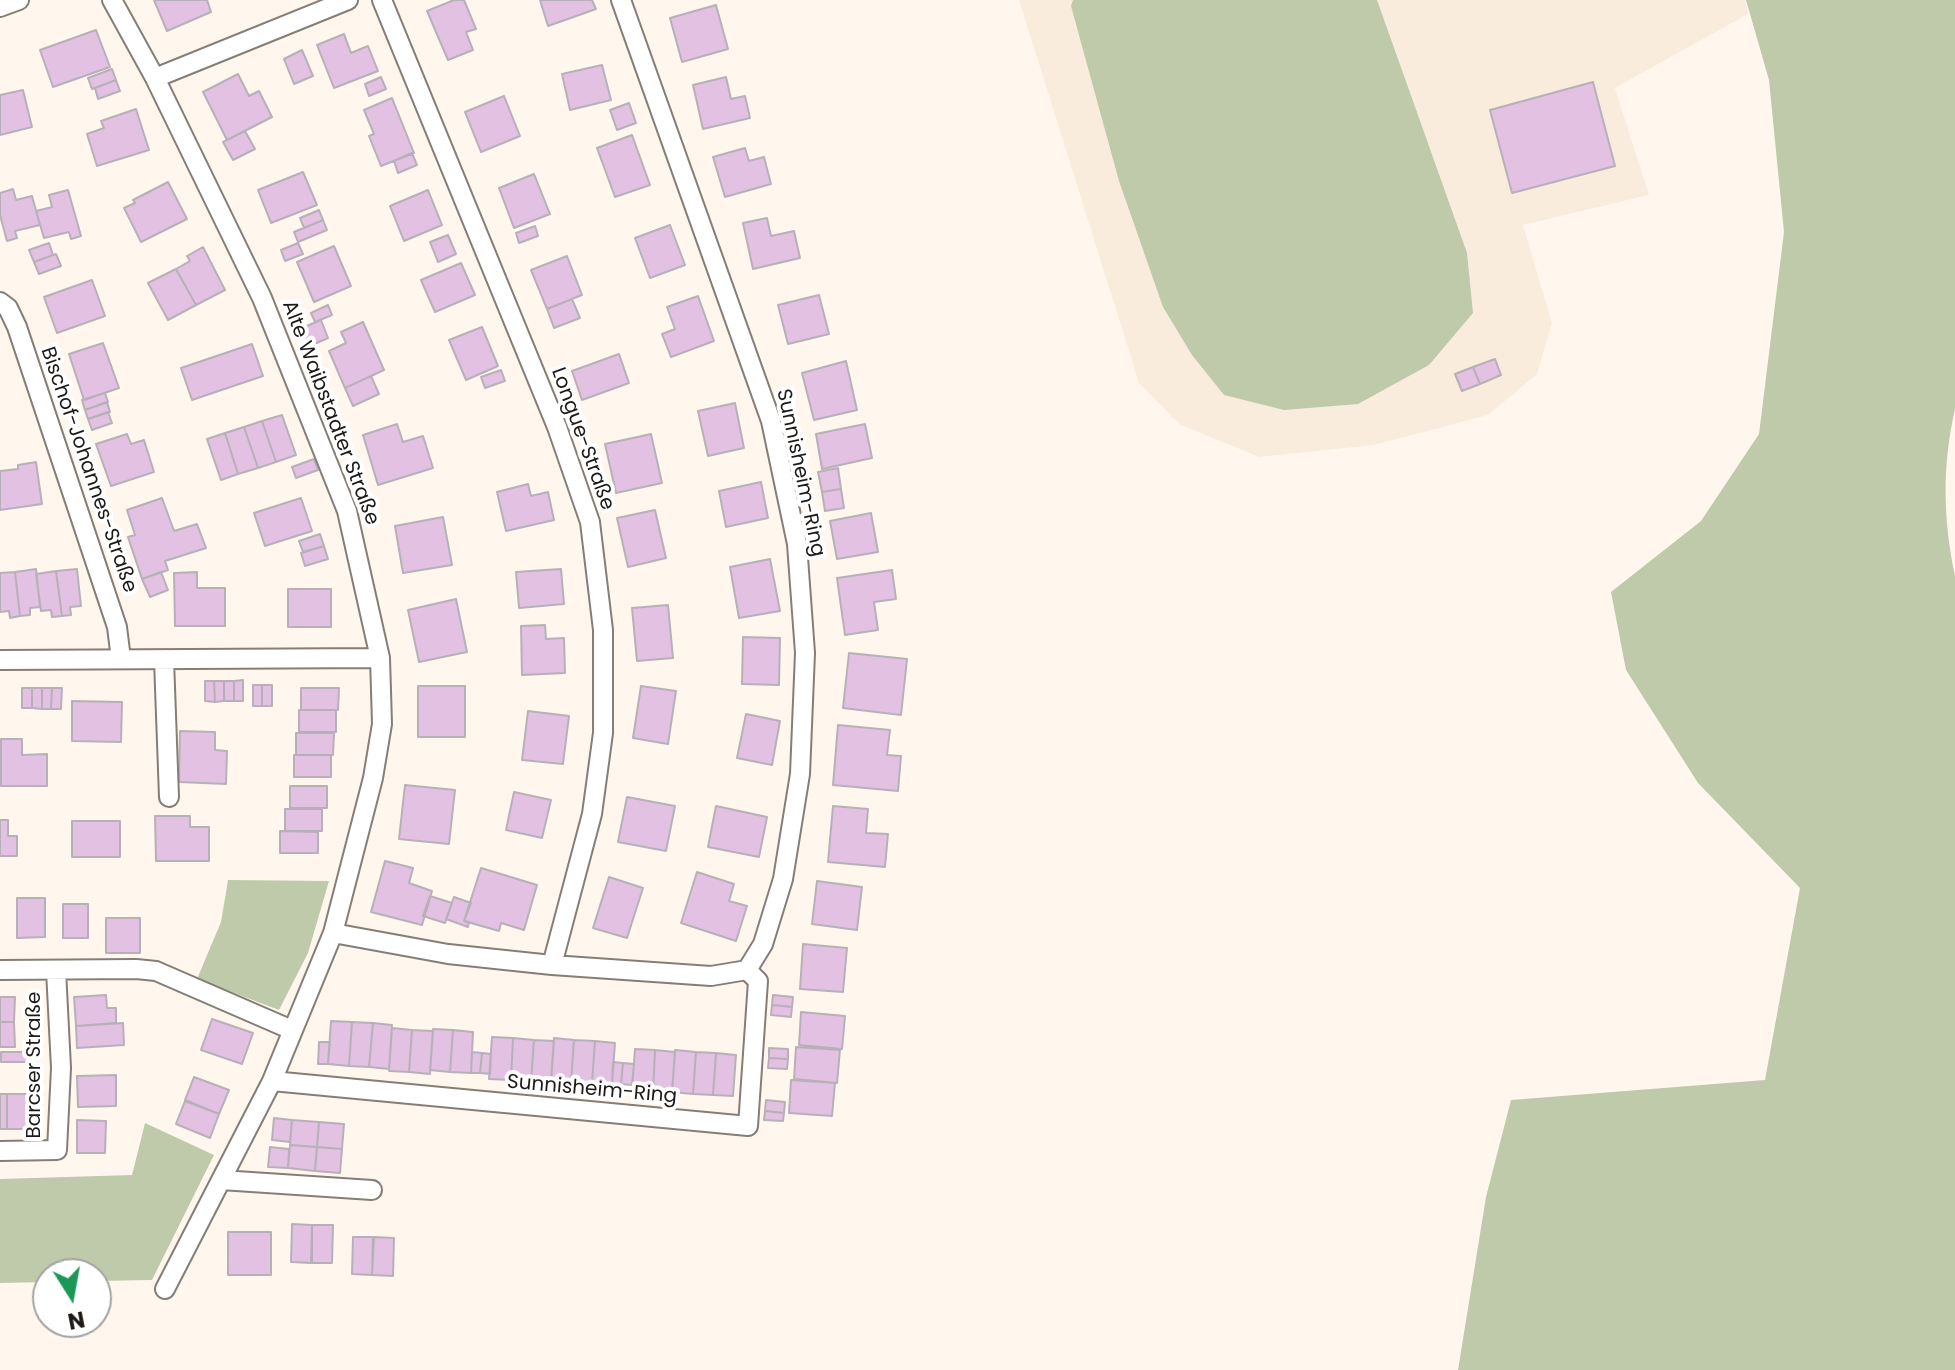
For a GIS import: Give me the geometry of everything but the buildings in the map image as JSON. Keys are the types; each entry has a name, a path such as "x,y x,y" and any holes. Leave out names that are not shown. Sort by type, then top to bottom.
{"street":[{"path":"0,7 19,0"},
{"name":"Alte Waibstadter Straße","path":"112,0 155,78 262,298 347,511 380,658 382,724 373,778 333,933 272,1081 165,1289"},
{"path":"155,78 348,0"},
{"name":"Longue-Straße","path":"382,0 557,427 590,522 603,630 603,733 592,814 552,965"},
{"name":"Sunnisheim-Ring","path":"272,1081 748,1126 758,981 747,970 763,944 783,879 800,774 805,653 797,544 767,408 621,0"},
{"name":"Bischof-Johannes-Straße","path":"0,302 8,308 17,327 83,519 117,627 121,659"},
{"path":"0,660 380,658"},
{"path":"164,660 169,797"},
{"path":"333,933 448,954 552,965 711,976 747,970"},
{"name":"Barcser Straße","path":"0,970 156,971 292,1030"},
{"name":"Barcser Straße","path":"0,1151 57,1150 61,1068 56,970"},
{"path":"221,1180 372,1190"}],"shaded area":[{"path":"1019,0 1746,0 1748,14 1615,88 1649,195 1523,225 1552,323 1537,374 1488,415 1374,445 1259,457 1179,424 1139,383"}],"green space":[{"path":"1073,0 1377,0 1467,253 1473,313 1429,365 1358,404 1284,410 1224,395 1192,355 1163,307 1119,181 1071,6"},
{"path":"1746,0 1955,0 1955,409 1948,451 1946,492 1955,576 1955,1370 1458,1370 1486,1197 1511,1100 1765,1080 1800,888 1698,783 1626,670 1611,592 1701,521 1759,434 1784,232 1769,80"},
{"path":"228,880 329,881 308,953 279,1010 197,979 221,922"},
{"path":"145,1123 214,1155 152,1280 112,1281 112,1258 32,1258 32,1282 0,1283 0,1179 132,1175"}]}
